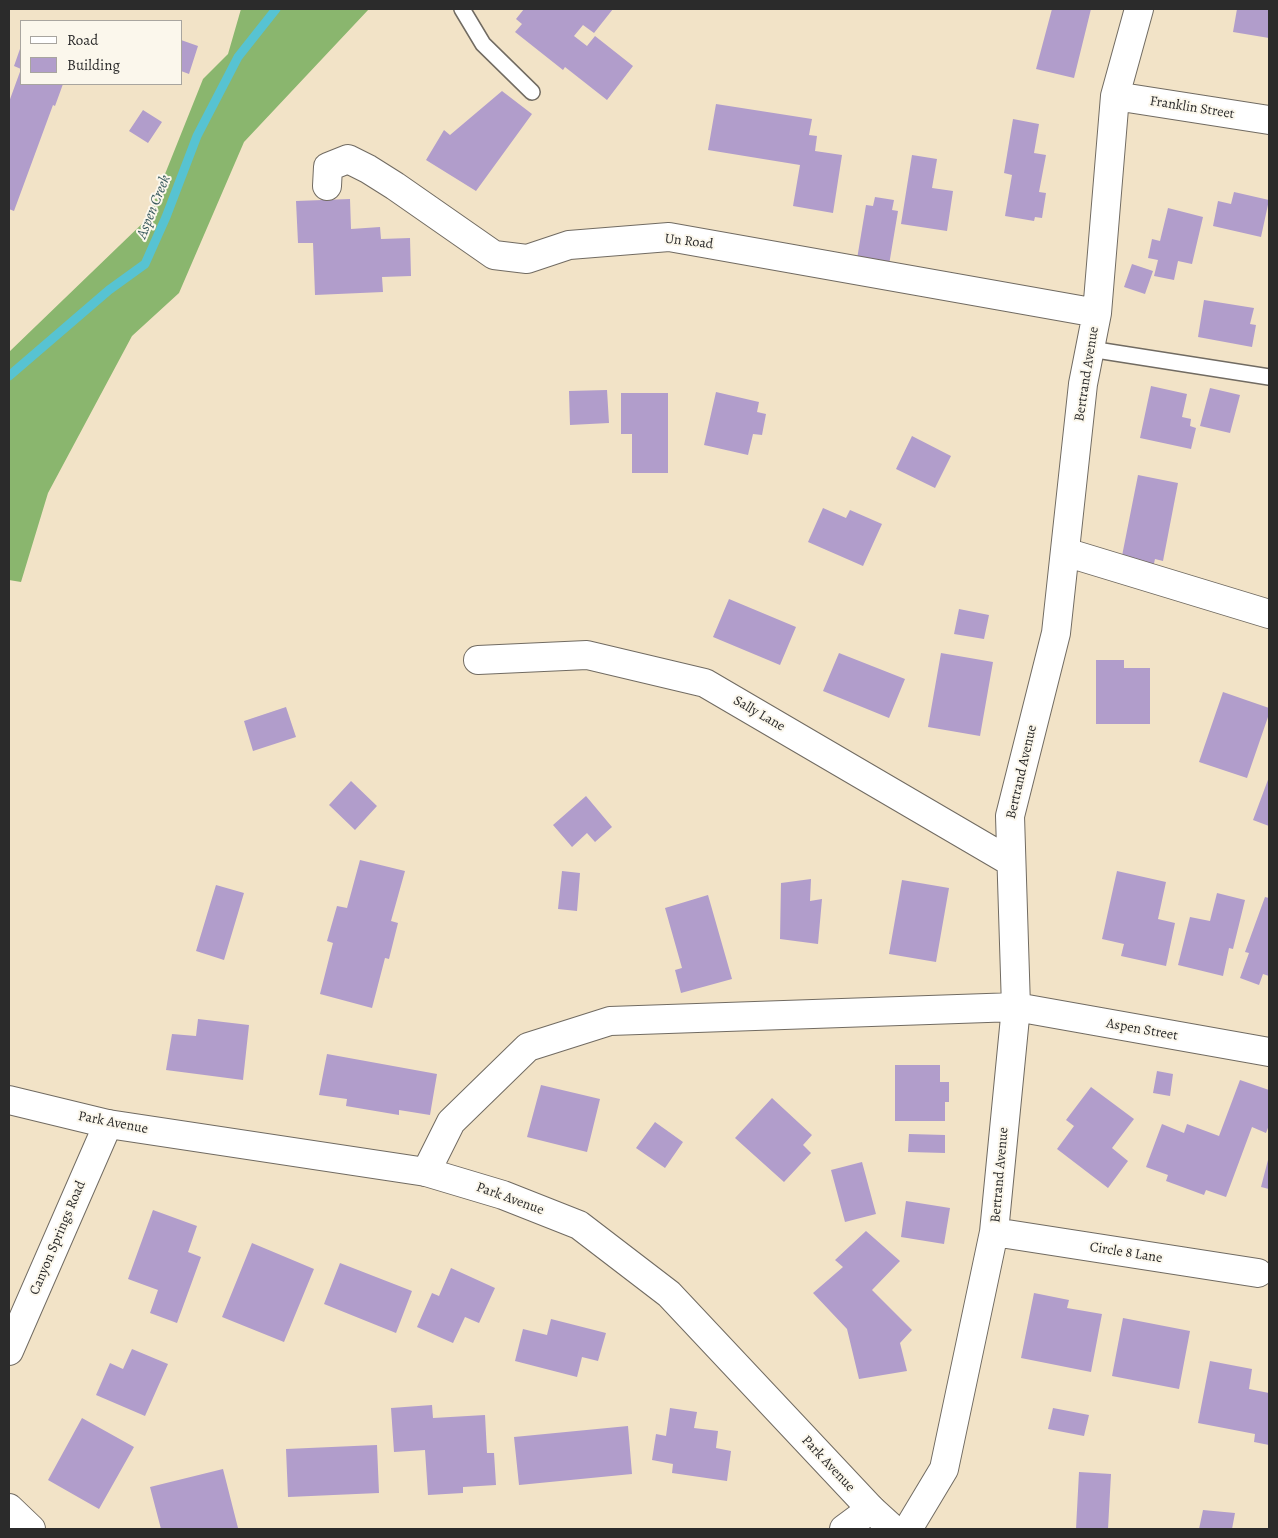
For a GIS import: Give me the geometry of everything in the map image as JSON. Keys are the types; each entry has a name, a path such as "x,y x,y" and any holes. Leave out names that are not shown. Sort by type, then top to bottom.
{"street":[{"name":"Bertrand Avenue","path":"908,1529 944,1468 994,1232 1016,1007 1010,816 1056,633 1083,384 1097,313 1115,96 1139,9"},
{"name":"Franklin Street","path":"1115,96 1269,120"},
{"name":"Un Road","path":"327,186 328,167 348,159 395,186 494,255 527,259 569,245 669,237 1097,313"},
{"path":"1065,552 1269,614"},
{"name":"Sally Lane","path":"478,660 586,655 705,682 1011,862"},
{"name":"Aspen Street","path":"426,1172 451,1122 528,1047 610,1020 1016,1007 1269,1052"},
{"name":"Park Avenue","path":"9,1100 108,1124 426,1172 503,1195 579,1225 669,1294 871,1510 893,1529"},
{"name":"Canyon Springs Road","path":"9,1352 108,1124"},
{"name":"Circle 8 Lane","path":"994,1232 1258,1273"},
{"path":"9,1508 31,1529"},
{"path":"844,1529 871,1510"}],"lane":[{"path":"462,9 483,44 532,92"},
{"path":"1090,349 1269,377"}],"green space":[{"path":"241,9 369,9 244,142 179,293 132,336 48,493 21,582 9,580 9,352 147,219 203,79 228,54"}],"building":[{"path":"524,9 613,9 594,33 583,25 574,36 587,46 595,36 633,66 607,100 565,67 563,70 515,32 522,24 516,19"},
{"path":"1052,9 1091,9 1074,78 1036,69"},
{"path":"1237,9 1269,9 1269,38 1233,32"},
{"path":"182,40 198,46 189,74 182,71"},
{"path":"20,49 20,69 14,66"},
{"path":"20,72 20,85 63,85 55,106 53,105 14,211 9,209 9,102"},
{"path":"502,91 532,114 476,191 426,160 444,130 450,135"},
{"path":"716,104 812,119 809,135 817,136 815,151 842,155 833,213 793,206 800,165 708,150"},
{"path":"143,110 162,122 148,143 129,131"},
{"path":"1013,119 1039,124 1034,153 1046,155 1039,192 1046,193 1042,218 1035,217 1034,221 1005,216 1012,175 1004,173"},
{"path":"912,155 937,159 932,188 953,191 947,231 901,224"},
{"path":"1234,192 1269,200 1261,237 1213,226 1218,201 1231,204"},
{"path":"875,197 894,200 892,210 898,211 888,271 856,265 866,205 873,206"},
{"path":"350,199 351,229 380,227 381,239 410,238 411,276 382,277 383,292 315,295 313,243 298,243 296,201"},
{"path":"1168,208 1203,217 1192,264 1178,261 1174,280 1154,276 1158,260 1148,258 1152,239 1160,241"},
{"path":"1132,264 1153,271 1145,294 1124,287"},
{"path":"1204,300 1254,308 1250,324 1256,325 1252,347 1198,337"},
{"path":"1151,386 1187,394 1182,417 1191,419 1190,426 1196,428 1191,449 1140,438"},
{"path":"1210,388 1240,395 1230,433 1200,426"},
{"path":"607,390 609,423 570,425 569,391"},
{"path":"716,392 759,402 757,412 766,414 762,435 753,434 748,455 704,445"},
{"path":"621,393 668,393 668,473 632,473 632,434 621,434"},
{"path":"912,436 951,456 935,488 896,469"},
{"path":"1138,475 1178,483 1163,561 1155,559 1152,572 1120,566"},
{"path":"823,508 846,518 850,510 882,524 863,566 808,542"},
{"path":"729,599 796,627 780,665 713,637"},
{"path":"959,609 989,615 984,639 954,634"},
{"path":"839,653 905,679 889,718 823,691"},
{"path":"941,653 993,662 980,736 928,727"},
{"path":"1096,660 1124,660 1124,668 1150,668 1150,724 1096,724"},
{"path":"1223,692 1269,708 1269,714 1247,778 1199,762"},
{"path":"286,707 296,737 253,751 244,721"},
{"path":"1269,777 1269,826 1253,820"},
{"path":"351,781 377,806 355,830 329,805"},
{"path":"586,796 612,827 595,842 587,833 572,847 553,825"},
{"path":"360,860 405,871 391,921 398,923 389,959 385,958 372,1008 320,994 333,943 327,941 337,906 347,908"},
{"path":"562,871 580,873 577,911 558,909"},
{"path":"1117,871 1166,882 1158,919 1175,923 1166,966 1121,956 1124,944 1102,939"},
{"path":"811,879 810,901 822,899 818,944 780,939 781,883"},
{"path":"902,880 949,888 936,962 889,954"},
{"path":"216,885 244,893 224,960 196,951"},
{"path":"1217,893 1245,900 1233,949 1229,948 1223,976 1178,965 1190,917 1210,921"},
{"path":"708,895 732,979 681,993 675,970 682,968 665,908"},
{"path":"1265,897 1269,898 1269,976 1263,974 1259,985 1240,978 1249,953 1245,952"},
{"path":"198,1019 249,1025 243,1080 166,1070 172,1034 196,1036"},
{"path":"327,1054 437,1074 430,1115 399,1110 399,1115 346,1106 347,1099 319,1095"},
{"path":"895,1065 940,1065 940,1082 949,1082 949,1102 945,1102 945,1121 895,1121"},
{"path":"1157,1071 1173,1074 1170,1096 1153,1093"},
{"path":"1240,1080 1269,1090 1269,1125 1266,1133 1252,1127 1226,1197 1206,1190 1204,1195 1166,1181 1168,1175 1146,1167 1162,1124 1184,1133 1187,1124 1219,1136"},
{"path":"541,1085 600,1099 587,1152 527,1137"},
{"path":"1091,1087 1134,1119 1112,1148 1128,1161 1108,1188 1057,1149 1074,1126 1066,1120"},
{"path":"772,1098 812,1135 803,1145 811,1153 784,1182 735,1138"},
{"path":"655,1122 683,1142 665,1168 636,1148"},
{"path":"909,1134 945,1135 945,1153 908,1152"},
{"path":"1269,1156 1269,1189 1261,1187"},
{"path":"862,1162 876,1214 845,1222 831,1170"},
{"path":"906,1201 950,1208 944,1244 901,1237"},
{"path":"153,1210 197,1226 188,1252 201,1257 177,1323 150,1313 158,1290 128,1279"},
{"path":"866,1231 900,1261 872,1290 912,1330 900,1343 907,1371 859,1379 847,1329 813,1293 843,1267 835,1260"},
{"path":"252,1243 314,1269 284,1342 222,1317"},
{"path":"340,1263 412,1291 396,1333 324,1304"},
{"path":"451,1268 495,1288 479,1323 465,1317 453,1343 417,1327 432,1293 439,1296"},
{"path":"1034,1293 1069,1300 1067,1308 1102,1314 1091,1372 1021,1358"},
{"path":"1123,1318 1190,1331 1179,1389 1112,1376"},
{"path":"551,1319 606,1333 598,1361 582,1357 577,1377 515,1361 523,1329 547,1335"},
{"path":"132,1349 168,1364 145,1416 96,1395 110,1363 123,1369"},
{"path":"1210,1361 1252,1369 1249,1389 1269,1393 1269,1445 1254,1442 1255,1434 1198,1423"},
{"path":"432,1405 433,1418 485,1415 487,1453 494,1453 496,1485 463,1487 463,1493 428,1495 425,1450 394,1452 391,1408"},
{"path":"670,1408 697,1412 694,1428 718,1431 716,1448 731,1451 727,1481 672,1473 673,1464 652,1460 656,1434 666,1436"},
{"path":"1053,1408 1089,1415 1084,1436 1048,1429"},
{"path":"82,1418 134,1447 99,1509 48,1480"},
{"path":"628,1426 632,1474 519,1485 514,1437"},
{"path":"377,1445 379,1493 288,1497 286,1449"},
{"path":"223,1469 238,1528 161,1529 150,1487"},
{"path":"1079,1472 1111,1474 1108,1529 1076,1529"},
{"path":"1203,1510 1235,1513 1232,1529 1199,1529"}],"waterway":[{"name":"Aspen Creek","path":"9,376 109,290 145,264 166,217 197,136 238,57 276,9"}]}
